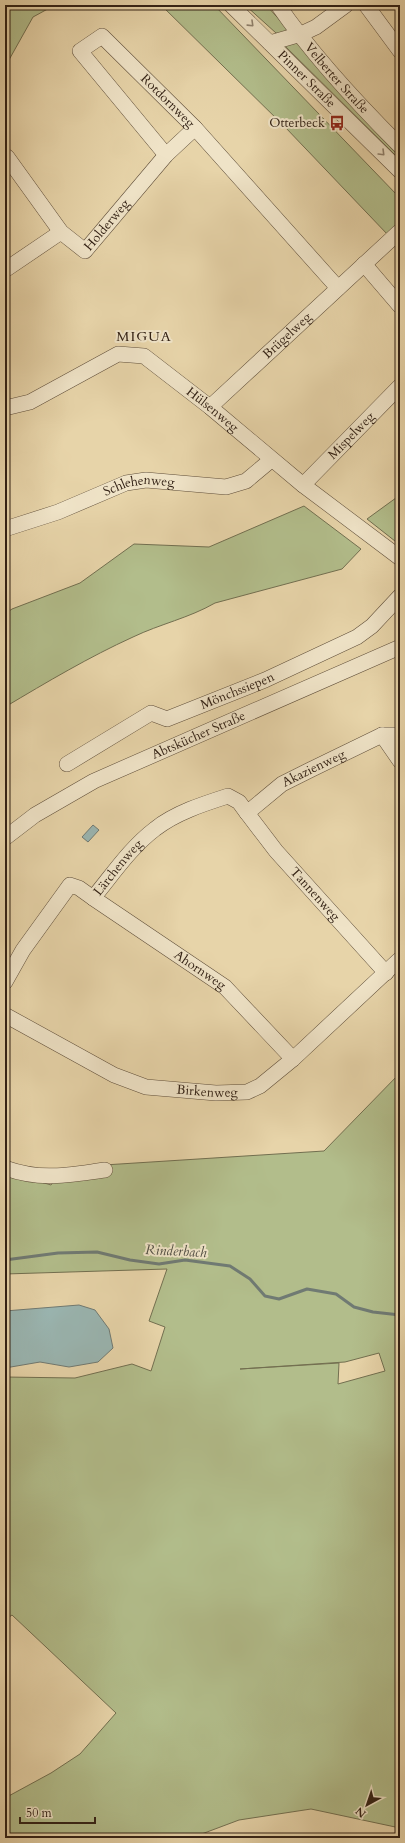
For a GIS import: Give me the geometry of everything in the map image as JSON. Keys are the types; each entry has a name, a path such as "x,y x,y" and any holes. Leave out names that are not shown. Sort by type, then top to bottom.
{"street":[{"name":"Pinner Straße","path":"231,5 400,171"},
{"name":"Velberter Straße","path":"278,5 370,116 400,146"},
{"path":"270,43 301,34 316,27 346,5"},
{"path":"366,5 400,51"},
{"name":"Rotdornweg","path":"166,155 80,52 102,36 195,128 338,288"},
{"name":"Holderweg","path":"8,157 62,232 85,250 166,155 195,128"},
{"name":"Brügelweg","path":"210,407 400,231"},
{"path":"5,270 62,232"},
{"path":"364,264 400,306"},
{"name":"Hülsenweg","path":"5,408 30,402 118,354 144,356 210,407 270,460 400,558"},
{"name":"Mispelweg","path":"303,485 400,386"},
{"name":"Schlehenweg","path":"5,529 58,512 126,483 146,480 226,488 246,481 270,460"},
{"name":"Mönchssiepen","path":"67,764 151,713 167,720 265,680 357,637 372,626 400,596"},
{"name":"Abtskücher Straße","path":"5,838 35,815 94,781 400,646"},
{"path":"382,735 400,761"},
{"name":"Akazienweg","path":"238,804 382,735 400,735"},
{"name":"Lärchenweg","path":"5,982 23,950 70,885 79,888 93,898 138,843 156,828 176,816 238,804"},
{"name":"Tannenweg","path":"238,804 276,851 386,973"},
{"name":"Ahornweg","path":"93,898 225,987 293,1059"},
{"name":"Birkenweg","path":"5,1015 114,1075 146,1087 216,1093 247,1092 260,1086 293,1059 386,973 400,958"},
{"path":"5,1168 36,1176 54,1176 105,1170"}],"green space":[{"path":"5,5 55,5 33,17 5,67"},
{"path":"161,5 214,5 397,195 400,199 400,220 388,235 285,127"},
{"path":"245,5 266,5 287,28 286,30 281,35 276,33"},
{"path":"299,42 364,119 400,154 400,160 282,43"},
{"path":"400,495 400,545 367,519"},
{"path":"304,506 361,549 342,569 215,603 195,613 143,632 68,670 5,707 5,614 12,609 80,583 134,544 209,547"},
{"path":"400,1073 400,1828 311,1809 239,1820 191,1838 5,1838 5,1798 51,1773 80,1754 116,1713 12,1615 5,1620 5,1377 75,1378 132,1364 151,1371 165,1327 149,1321 167,1269 5,1274 5,1171 51,1185 61,1171 104,1165 324,1151","holes":["379,1353 385,1371 338,1384 339,1363 240,1369 345,1362"]}],"water":[{"path":"93,825 99,830 88,842 82,837"},
{"path":"79,1305 95,1310 109,1329 113,1348 98,1362 69,1367 40,1362 5,1368 5,1311"}],"waterway":[{"name":"Rinderbach","path":"5,1260 58,1253 97,1252 130,1260 159,1264 185,1260 230,1266 250,1279 265,1296 279,1299 307,1289 336,1294 354,1307 373,1312 400,1315"}],"place":[{"name":"Otterbeck","path":"337,123"}],"district":[{"name":"MIGUA","path":"144,336"}]}
